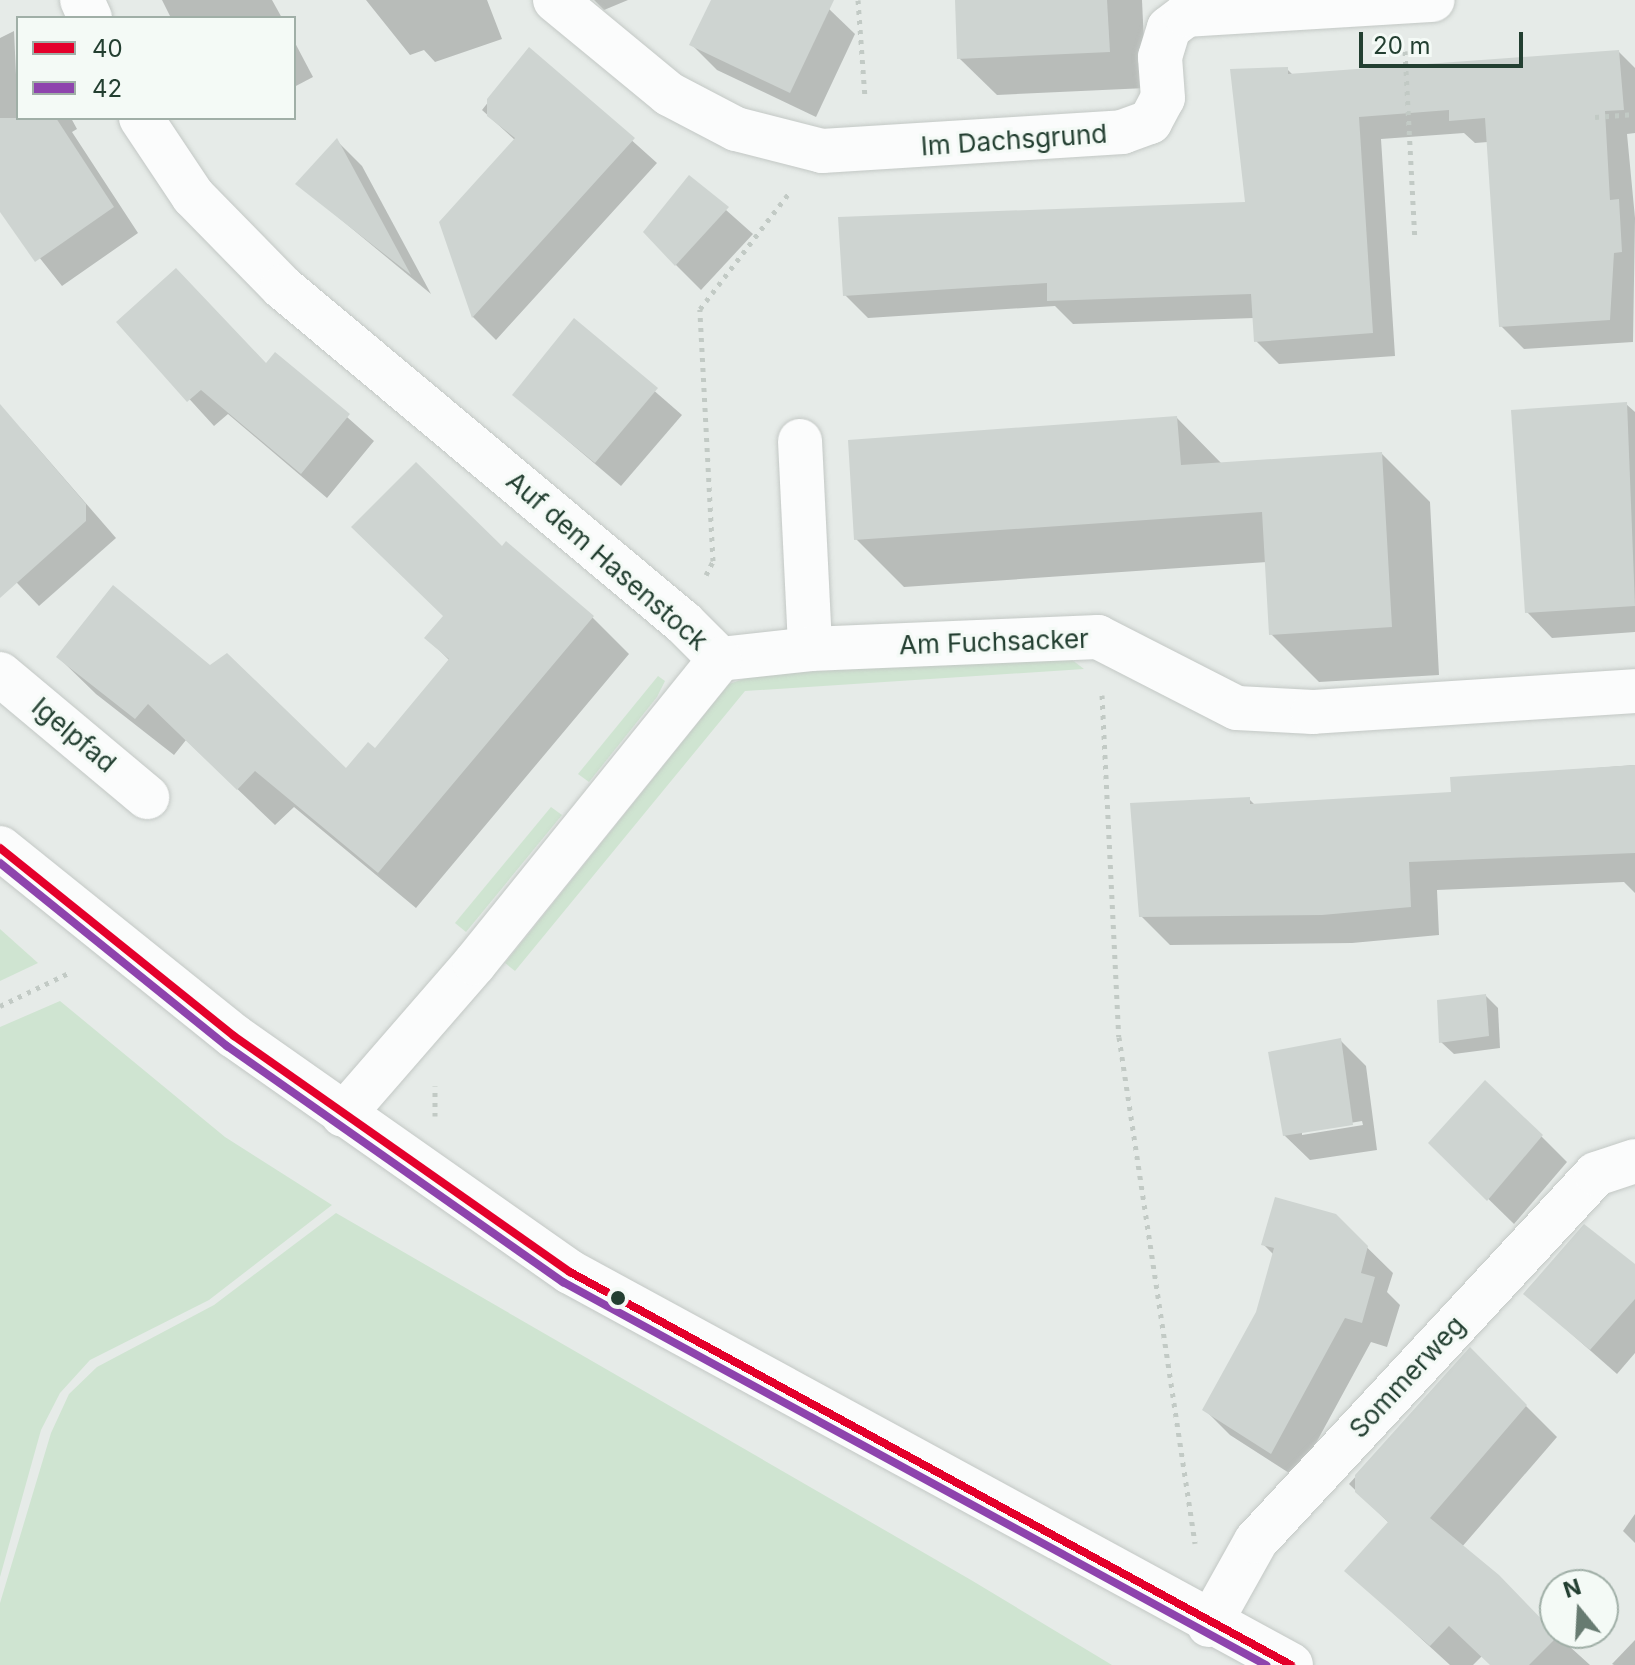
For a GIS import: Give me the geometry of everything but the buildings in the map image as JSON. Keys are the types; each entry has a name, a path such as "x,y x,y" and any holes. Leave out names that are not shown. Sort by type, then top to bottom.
{"street":[{"name":"Im Dachsgrund","path":"555,0 669,94 736,129 822,151 1122,132 1150,122 1163,98 1160,57 1169,28 1186,15 1417,1"},
{"name":"Auf dem Hasenstock","path":"142,120 193,196 282,287 684,623 720,659 475,963 343,1115"},
{"path":"800,441 810,649"},
{"name":"Am Fuchsacker","path":"720,659 810,649 1098,637 1237,708 1313,712 1635,691"},
{"name":"Igelpfad","path":"0,674 147,797"},
{"path":"0,848 118,947 343,1115 570,1272 1209,1625 1291,1665"},
{"name":"Sommerweg","path":"1209,1625 1267,1529 1587,1183 1596,1174 1635,1161"}],"path":[{"path":"858,0 868,150"},
{"path":"1415,240 1417,1"},
{"path":"1595,117 1635,114"},
{"path":"684,623 713,561 700,309 822,151"},
{"path":"1098,637 1119,1037 1195,1548"},
{"path":"0,1006 118,947"}],"green space":[{"path":"1067,656 1084,669 745,691 515,971 505,963 729,684 755,675"},
{"path":"658,676 665,681 657,697 589,782 578,774"},
{"path":"551,807 562,815 466,932 455,923"},
{"path":"0,929 38,963 0,981"},
{"path":"60,1001 225,1137 332,1205 209,1300 90,1360 60,1393 41,1430 0,1577 0,1027"},
{"path":"336,1213 971,1580 1112,1665 0,1665 0,1603 51,1433 69,1394 97,1367 214,1305"}],"transit line":[{"name":"40","path":"0,848 234,1036 570,1272 1291,1665"},
{"name":"42","path":"0,863 227,1046 563,1282 1266,1665"}]}
